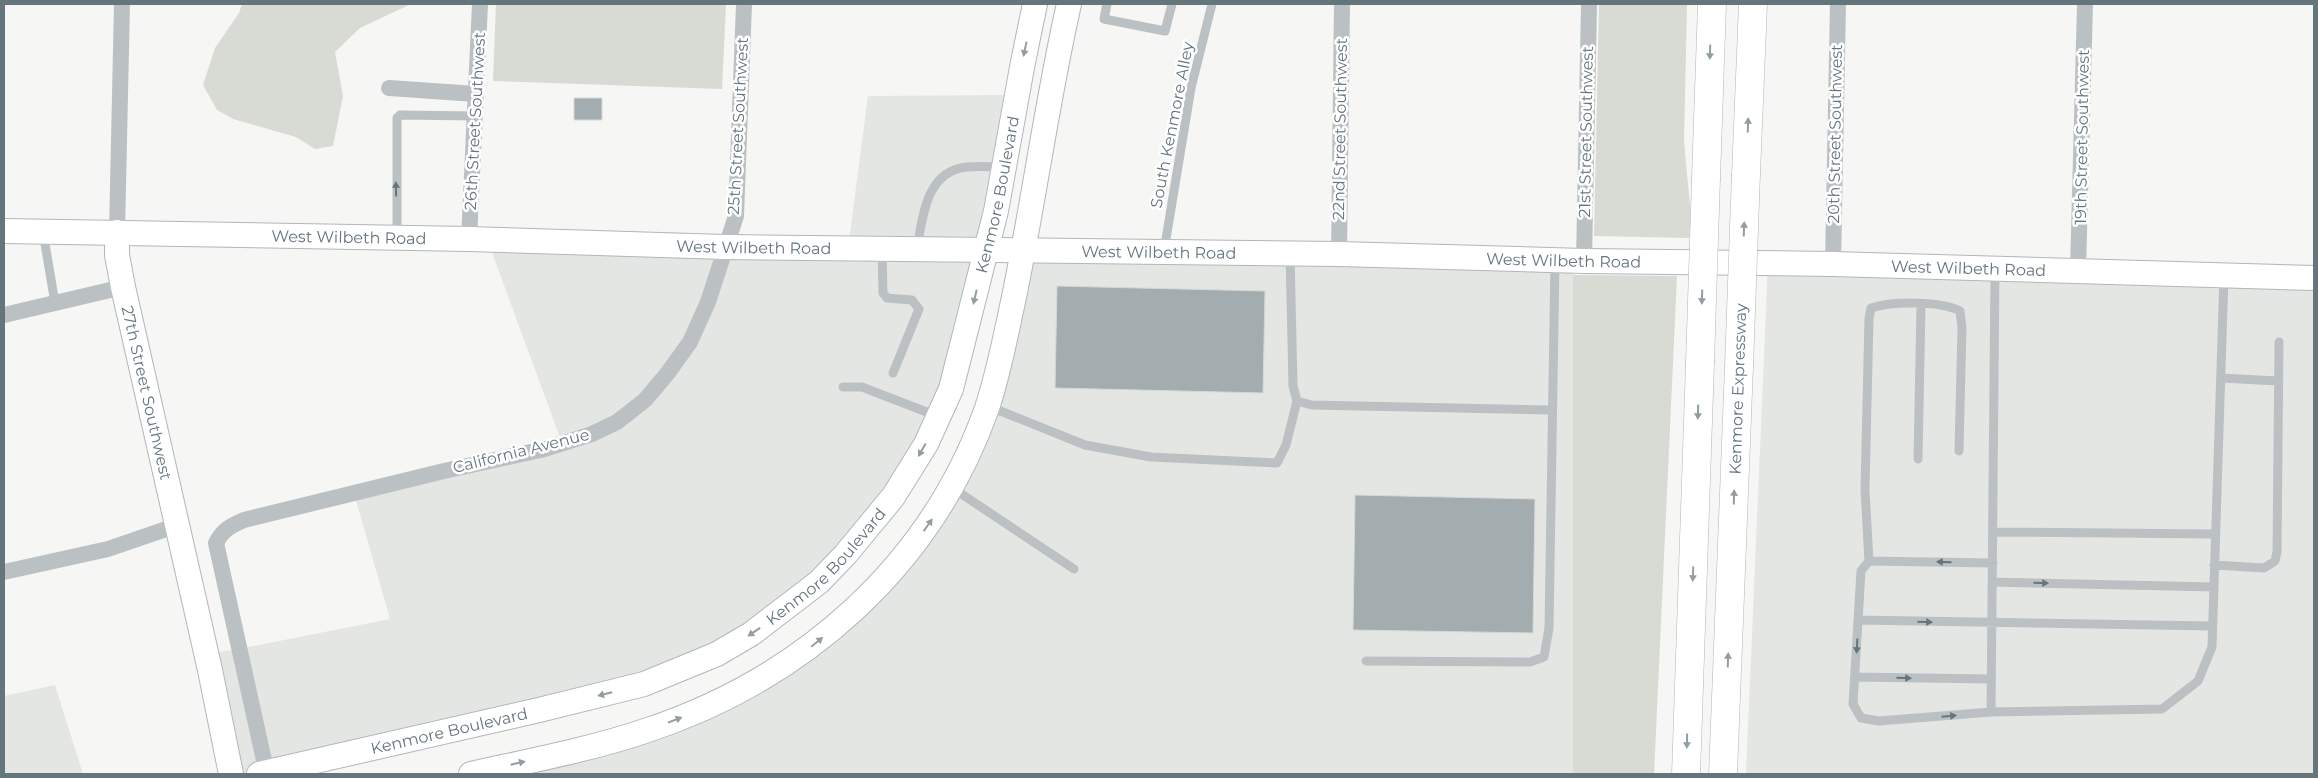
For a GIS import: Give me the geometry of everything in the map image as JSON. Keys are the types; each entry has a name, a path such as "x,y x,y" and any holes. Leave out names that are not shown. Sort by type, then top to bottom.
{"highway":[{"path":"1686,774 1712,4"},
{"name":"Kenmore Expressway","path":"1723,774 1753,4"}],"main road":[{"name":"Kenmore Boulevard","path":"264,774 644,684 717,654 751,634 785,610 819,582 845,555 893,497 911,470 939,417 951,389 966,337 986,250 1035,4"},
{"name":"Kenmore Boulevard","path":"471,774 643,732 679,719 759,682 806,651 845,619 866,598 931,522 966,458 987,406 1024,250 1047,112 1069,4"},
{"name":"West Wilbeth Road","path":"4,231 469,239 725,247 1290,253 1584,261 1833,264 2314,278"},
{"name":"27th Street Southwest","path":"116,232 117,255 123,288 178,525 229,763"}],"street":[{"name":"27th Street Southwest","path":"116,232 122,4"},
{"name":"26th Street Southwest","path":"469,239 480,4"},
{"name":"25th Street Southwest","path":"725,247 736,216 744,4"},
{"name":"22nd Street Southwest","path":"1339,254 1342,4"},
{"name":"21st Street Southwest","path":"1584,261 1589,4"},
{"name":"20th Street Southwest","path":"1833,264 1838,4"},
{"name":"19th Street Southwest","path":"2078,271 2085,4"},
{"path":"389,88 476,94"},
{"name":"California Avenue","path":"264,774 216,543 221,533 228,527 244,520 444,471 545,449 592,434 617,422 645,400 690,342 708,302 725,247"},
{"path":"4,315 123,288"},
{"path":"4,572 108,549 178,525"}],"lane":[{"path":"1107,4 1104,19 1165,31 1172,4"},
{"name":"South Kenmore Alley","path":"1164,252 1191,88 1212,4"},
{"path":"397,238 397,118 400,116 475,116"},
{"path":"917,249 925,205 936,182 950,172 966,167 1004,167"},
{"path":"43,231 55,303"},
{"path":"882,248 883,293 887,298 912,300 919,309 893,373"},
{"path":"987,406 1085,445 1151,457 1278,463 1286,445 1297,401 1293,386 1290,253"},
{"path":"1366,661 1530,662 1544,657 1549,628 1551,410 1555,260"},
{"path":"1991,712 1995,268"},
{"path":"1959,451 1962,328 1960,312 1950,306 1884,304 1871,308 1865,490 1869,561 1861,571 1853,704 1861,718 1879,721 1991,712 2162,709 2198,681 2212,648 2224,275"},
{"path":"1918,459 1921,305"},
{"path":"2214,566 2264,568 2275,561 2277,552 2278,342"},
{"path":"2221,378 2278,381"},
{"path":"843,387 862,387 939,417"},
{"path":"1297,401 1312,405 1551,410"},
{"path":"950,487 1074,569"},
{"path":"1993,532 2215,534"},
{"path":"1869,561 1993,563"},
{"path":"1993,582 2214,587"},
{"path":"1858,620 1992,624 2212,626"},
{"path":"1855,677 1991,678"}],"shaded area":[{"path":"242,4 411,4 360,28 335,52 343,96 333,146 315,149 296,137 233,119 217,110 203,85 215,48 239,13"},
{"path":"496,4 726,4 722,89 493,81"},
{"path":"1599,4 1687,4 1684,141 1691,217 1689,238 1594,236"},
{"path":"1007,95 981,243 849,241 868,96"},
{"path":"487,239 986,250 966,337 875,520 717,654 259,774 231,774 206,654 390,619 355,497 562,443"},
{"path":"1024,250 1573,261 1573,774 471,774 643,732 806,651 950,487"},
{"path":"1768,263 2314,278 2314,774 1746,774"},
{"path":"1573,275 1677,276 1654,774 1573,774"},
{"path":"55,685 83,774 4,774 4,696"}],"building":[{"path":"574,98 602,98 602,120 574,120"},
{"path":"1057,286 1265,291 1263,393 1055,388"},
{"path":"1355,495 1535,499 1533,633 1353,630"}]}
